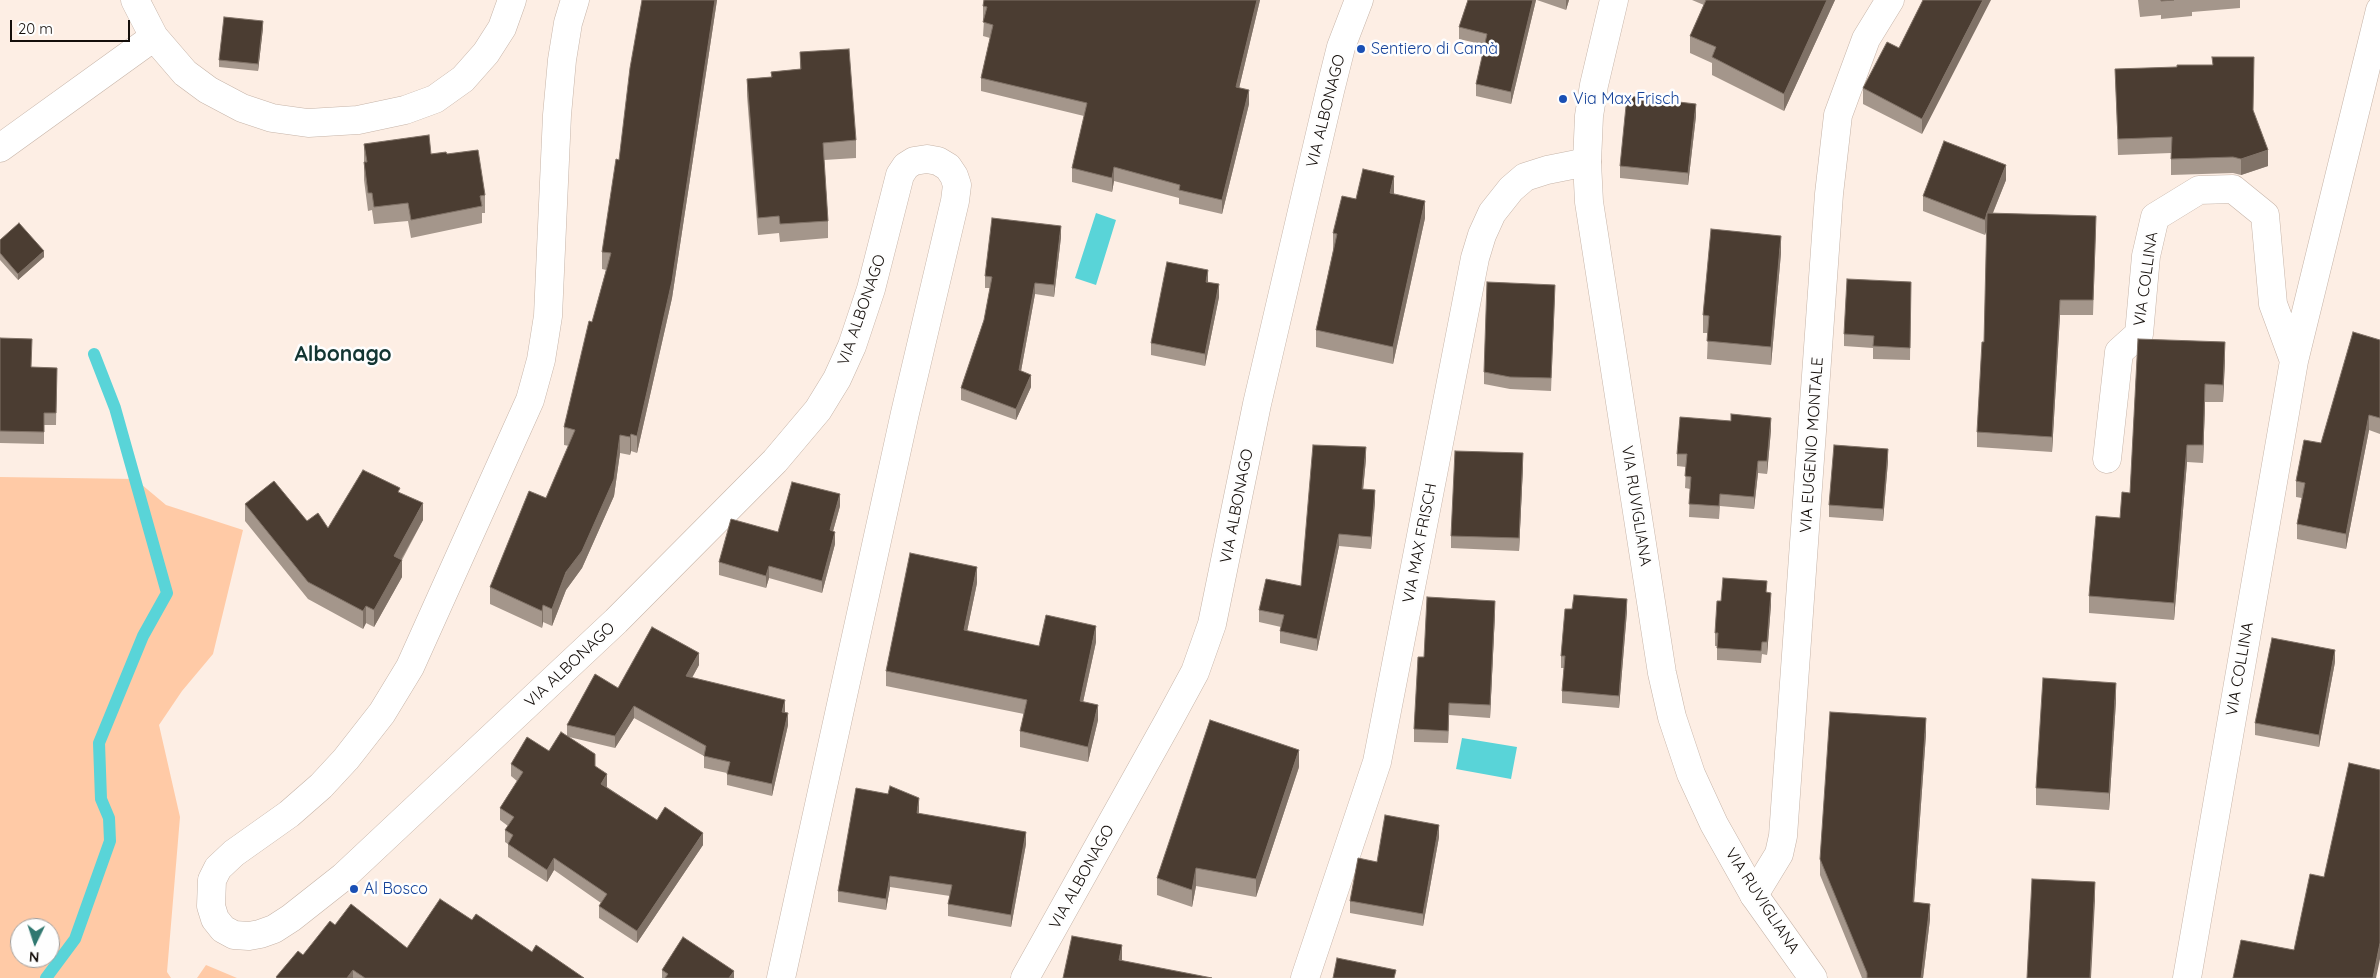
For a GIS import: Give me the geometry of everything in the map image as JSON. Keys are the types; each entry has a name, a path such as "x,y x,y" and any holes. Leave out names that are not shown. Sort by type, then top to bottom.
{"street":[{"path":"135,0 154,37 185,74 208,90 242,108 272,118 308,123 358,120 405,110 435,99 463,79 486,53 502,28 512,0"},
{"name":"VIA ALBONAGO","path":"575,0 568,23 562,60 557,116 548,316 541,360 530,400 410,667 382,713 346,759 321,786 289,814 234,853 218,868 212,880 211,906 215,918 223,929 234,934 249,936 260,934 274,929 291,918 343,877 580,656 776,461 818,410 837,379 852,346 871,289 900,175 906,166 914,161 927,159 938,161 948,167 954,176 957,185 956,200 905,413 781,978"},
{"name":"VIA ALBONAGO","path":"1025,978 1170,720 1195,672 1212,624 1257,404 1328,100 1341,46 1359,0"},
{"name":"VIA RUVIGLIANA","path":"1614,0 1589,116 1587,162 1589,202 1666,691 1672,717 1691,774 1714,824 1754,895 1813,978"},
{"name":"VIA EUGENIO MONTALE","path":"1754,895 1780,854 1783,836 1829,194 1838,114 1866,39 1890,0"},
{"name":"VIA COLLINA","path":"2186,978 2294,361 2380,10"},
{"path":"0,148 154,37"},
{"name":"VIA MAX FRISCH","path":"1304,978 1377,762 1475,258 1482,235 1492,213 1511,189 1526,177 1547,170 1587,162"},
{"name":"VIA COLLINA","path":"2107,459 2119,352 2139,334 2146,256 2156,217 2199,190 2233,189 2264,215 2273,304 2294,361"}],"shaded area":[{"path":"0,477 135,479 166,505 243,530 213,654 182,691 159,725 180,817 167,972 171,978 0,978"},
{"path":"206,965 237,978 197,978"}],"water":[{"path":"1096,213 1116,220 1096,285 1075,278"},
{"path":"1462,738 1517,747 1511,779 1456,769"}],"building":[{"path":"642,0 715,0 672,281 637,436 631,434 630,437 620,435 614,479 582,551 566,572 552,609 543,605 542,611 490,587 529,491 546,498 575,430 564,427 589,321 592,322 611,253 602,252 616,159 619,160 630,68"},
{"path":"984,0 1257,0 1236,87 1249,90 1222,200 1179,190 1180,185 1114,167 1112,178 1072,168 1087,103 981,78 993,25 983,22 987,7 983,6"},
{"path":"1468,0 1533,0 1511,92 1476,84 1487,34 1459,27"},
{"path":"1706,0 1827,0 1784,94 1712,57 1716,47 1690,36"},
{"path":"1923,0 1983,0 1922,119 1863,88 1887,42 1899,48"},
{"path":"224,17 263,21 258,64 219,60"},
{"path":"849,49 856,140 823,143 828,221 780,224 779,216 758,218 747,79 772,77 771,72 801,69 800,52"},
{"path":"2212,57 2254,57 2253,110 2268,150 2241,159 2233,157 2171,159 2172,137 2118,139 2115,69 2213,65"},
{"path":"1627,96 1696,104 1688,173 1620,166"},
{"path":"429,135 431,154 478,150 485,195 480,196 482,206 411,220 408,203 374,207 372,193 368,193 364,162 367,162 364,144"},
{"path":"1944,141 2006,165 1985,220 1923,196"},
{"path":"1363,169 1394,176 1390,193 1425,201 1393,347 1316,330 1337,234 1333,233 1342,196 1356,199"},
{"path":"1987,213 2096,216 2093,300 2060,300 2052,437 1977,432 1982,342 1984,342"},
{"path":"992,218 1061,226 1054,285 1035,283 1019,370 1031,375 1016,409 961,388 984,320 992,277 985,276"},
{"path":"19,223 44,251 18,274 0,253 0,240"},
{"path":"1711,229 1781,236 1771,347 1707,341 1709,316 1703,315"},
{"path":"1167,262 1208,270 1206,282 1219,284 1205,354 1151,343"},
{"path":"1847,279 1911,282 1910,348 1873,346 1874,336 1844,334"},
{"path":"1487,282 1555,285 1551,378 1510,377 1484,372"},
{"path":"2353,332 2380,340 2380,418 2369,415 2346,534 2297,524 2305,483 2296,481 2304,440 2321,443"},
{"path":"0,338 32,339 31,367 57,368 56,413 44,413 44,432 0,431"},
{"path":"2138,339 2225,342 2223,385 2205,384 2203,445 2187,445 2174,603 2089,596 2096,516 2120,518 2122,492 2130,493"},
{"path":"1731,414 1771,418 1767,461 1758,461 1754,497 1720,494 1719,506 1689,504 1691,477 1685,476 1687,454 1677,454 1680,417 1731,421"},
{"path":"1313,445 1366,447 1362,489 1375,490 1371,537 1339,534 1317,639 1280,631 1284,615 1259,610 1266,579 1301,586"},
{"path":"1834,445 1888,449 1883,509 1829,505"},
{"path":"1455,451 1523,453 1519,538 1451,536"},
{"path":"363,470 400,488 398,492 423,503 394,556 402,560 374,610 366,606 363,611 308,582 245,504 274,481 307,521 318,513 328,528"},
{"path":"792,482 840,494 830,530 835,532 822,581 769,566 766,576 719,562 731,519 778,532"},
{"path":"910,553 977,567 964,630 1039,646 1046,615 1096,626 1080,701 1098,705 1088,747 1020,731 1027,700 886,671"},
{"path":"1723,578 1767,581 1766,592 1771,593 1767,642 1762,642 1761,651 1717,648 1718,633 1715,633 1717,601 1721,601"},
{"path":"1574,595 1627,599 1619,696 1562,691 1565,656 1561,656 1565,609 1572,609"},
{"path":"1427,597 1495,601 1490,705 1449,703 1448,731 1414,729 1418,657 1424,657"},
{"path":"652,627 699,653 686,676 785,700 782,712 788,713 772,784 727,774 730,762 704,756 706,746 634,706 615,736 567,725 595,674 618,688"},
{"path":"2272,638 2335,650 2319,735 2255,723"},
{"path":"2043,678 2116,683 2109,793 2036,788"},
{"path":"1830,712 1926,718 1913,902 1930,904 1921,978 1867,978 1867,973 1820,859"},
{"path":"1210,720 1299,750 1256,879 1196,868 1192,890 1157,878"},
{"path":"561,732 595,754 595,766 607,774 601,784 657,820 665,807 703,833 637,931 599,906 607,894 554,858 547,870 508,844 513,835 505,830 514,817 500,808 523,772 511,764 527,737 549,751"},
{"path":"2349,763 2380,770 2380,943 2373,978 2233,978 2241,940 2294,950 2310,874 2324,877"},
{"path":"890,786 919,798 917,813 1026,832 1011,915 948,904 952,885 890,876 886,899 838,891 856,788 888,794"},
{"path":"1385,815 1439,825 1423,914 1350,901 1358,858 1377,862"},
{"path":"2032,879 2095,882 2090,978 2027,978"},
{"path":"440,899 472,920 476,914 532,952 536,945 584,978 365,978 353,970 347,978 276,977 298,951 303,955 330,921 335,925 351,904 407,948"},
{"path":"1072,936 1122,945 1119,960 1212,978 1063,978"},
{"path":"683,937 734,971 729,978 665,978 668,974 662,970"},
{"path":"1337,958 1396,970 1394,978 1333,978"}],"waterway":[{"path":"46,978 75,939 110,841 109,818 101,799 99,743 143,636 167,593 115,408 94,354"}],"place":[{"name":"Sentiero di Camà","path":"1361,49"},
{"name":"Via Max Frisch","path":"1563,99"},
{"name":"Al Bosco","path":"354,889"}],"district":[{"name":"Albonago","path":"343,355"}]}
